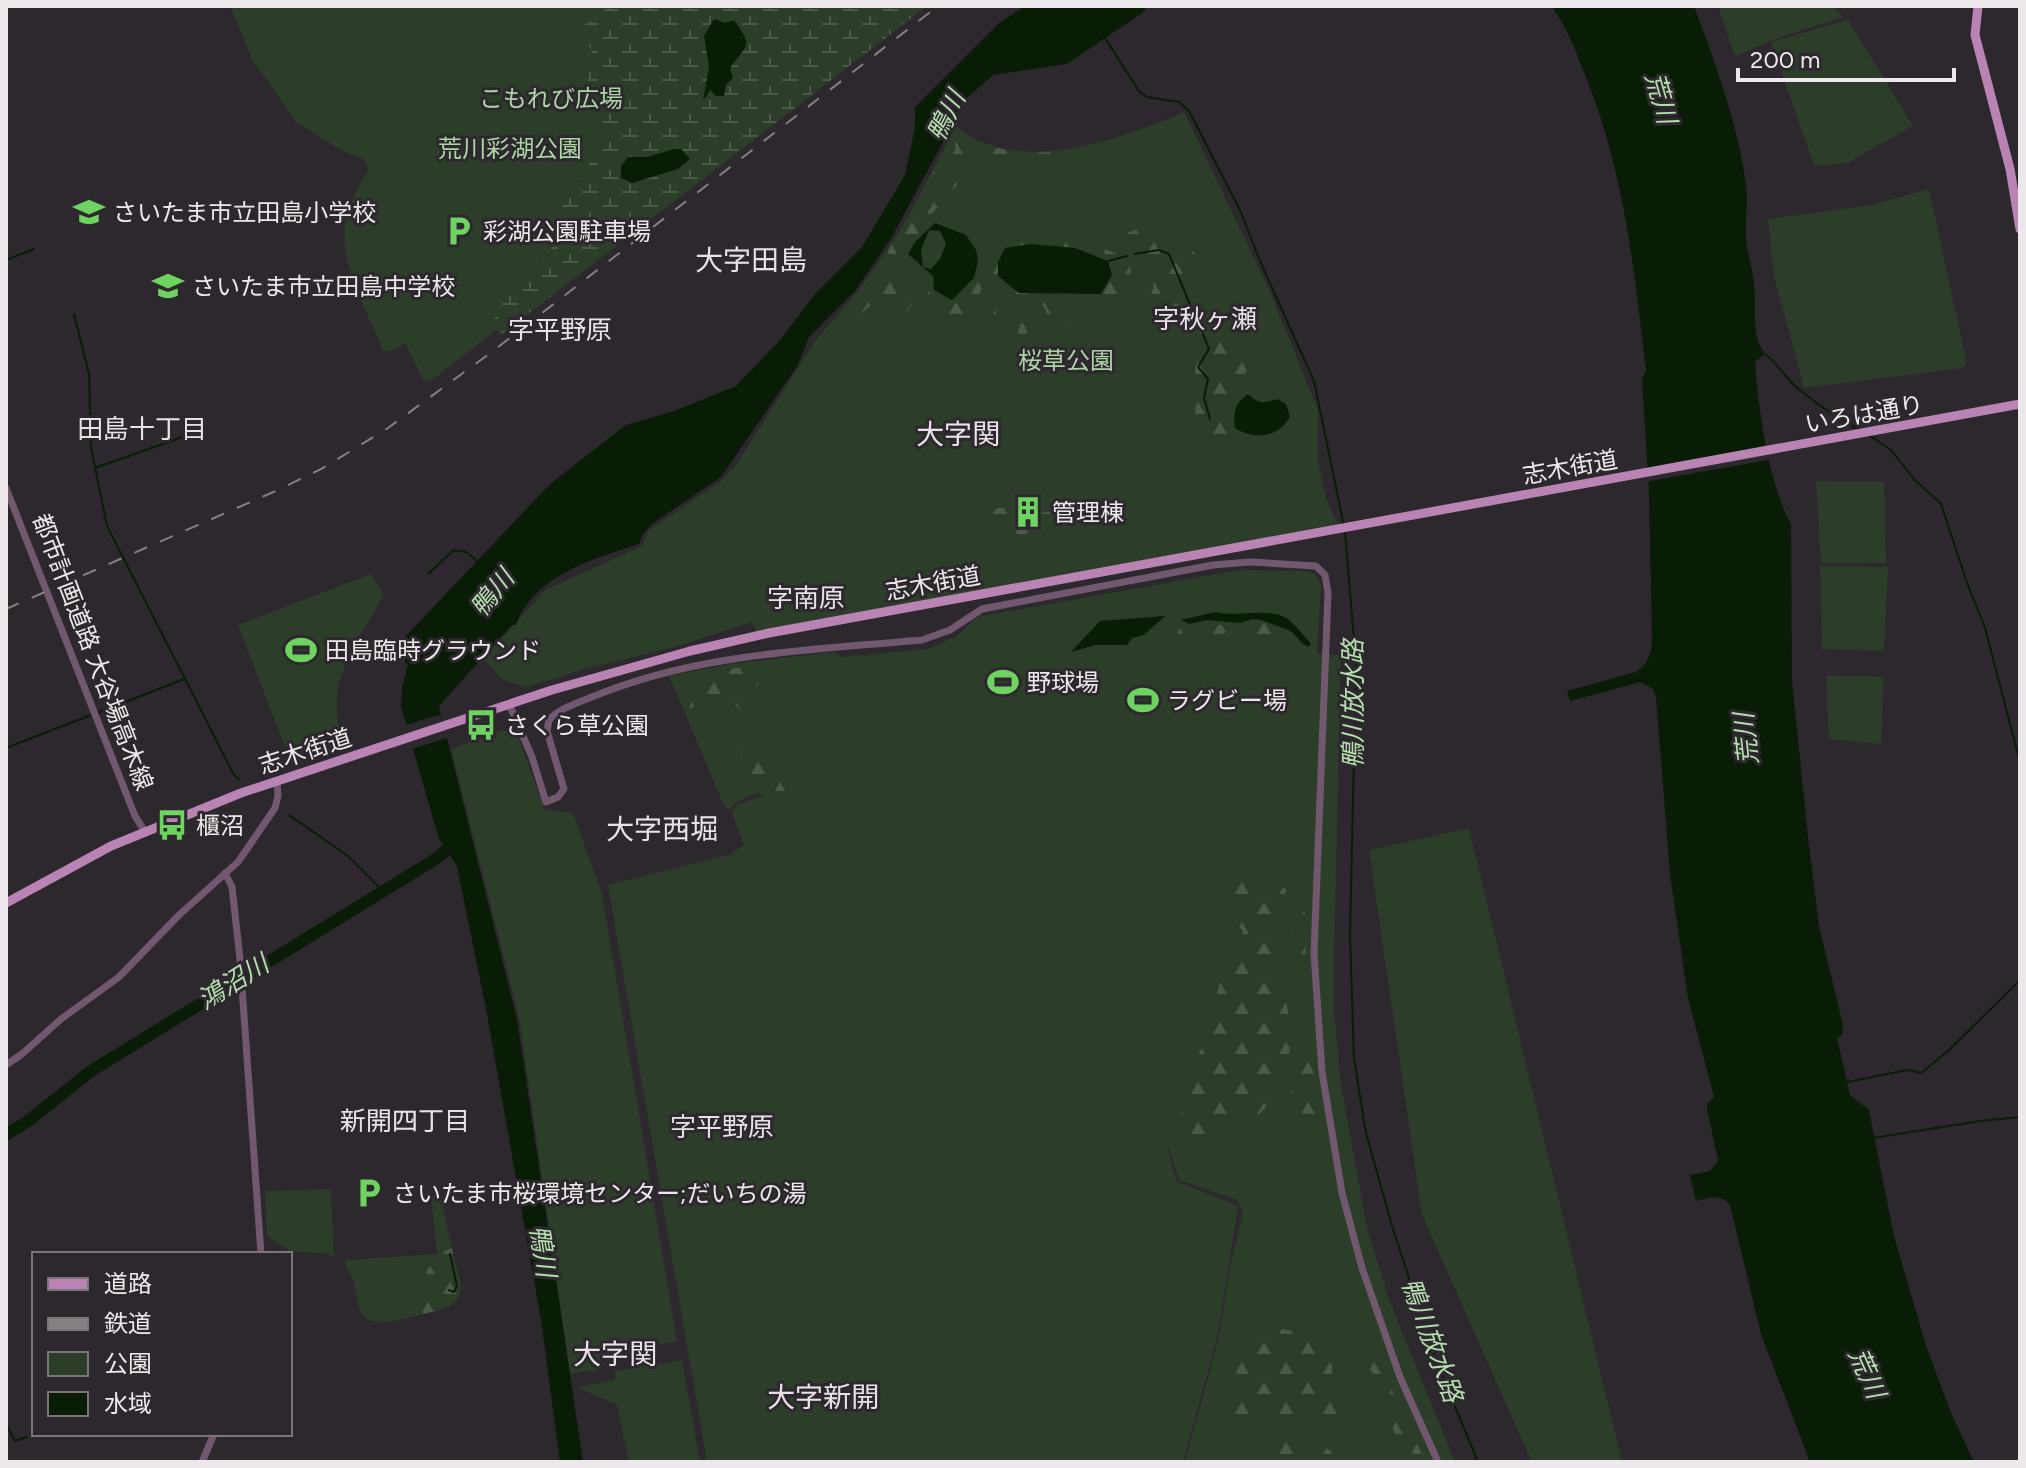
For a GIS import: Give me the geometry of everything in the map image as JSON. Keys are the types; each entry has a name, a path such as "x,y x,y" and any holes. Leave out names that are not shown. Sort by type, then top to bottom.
{"main road":[{"path":"1978,6 1975,35 2011,174 2020,229"},
{"name":"いろは通り","path":"1714,461 2020,404"},
{"name":"志木街道","path":"6,903 144,830 241,793 552,690 690,651 769,633 1714,461"}],"street":[{"name":"都市計画道路 大谷場高木線","path":"6,488 135,816 144,830"},
{"path":"509,704 532,757 546,802 558,797 564,789 548,738 546,727 549,720 563,709 630,682 723,659 922,640 950,630 982,609 1213,565 1264,562 1320,568 1327,580 1328,593 1314,953 1322,1072 1340,1181 1362,1268 1400,1377 1438,1462"},
{"path":"6,1065 61,1019 119,977 179,915 238,862 275,808 277,782"},
{"path":"225,873 232,887 240,959 261,1252"},
{"path":"202,1462 213,1436"}],"green space":[{"name":"荒川彩湖公園","path":"230,6 887,6 646,219 500,335 496,330 431,381 423,380 405,343 392,351 383,351 353,281 345,240 347,218 354,195 369,170 362,158 343,151 296,122 252,59"},
{"path":"610,6 927,6 501,335 495,320 496,307 502,295 555,243 561,229 566,190 589,164 599,143 602,128 583,110 592,53 582,27"},
{"path":"1718,6 1832,6 1843,17 1772,40 1735,56"},
{"path":"1848,20 1913,126 1847,163 1814,166 1771,42"},
{"name":"桜草公園","path":"1184,112 1268,287 1318,410 1318,461 1326,498 1338,525 756,631 752,622 675,647 526,687 503,680 483,659 545,590 642,546 648,531 720,482 736,465 816,340 862,286 902,228 956,126 981,141 1008,150 1038,152 1100,142"},
{"path":"956,129 986,144 1018,152 1084,148 1066,159 1040,162 1014,160 966,147 958,184 953,189 945,185 942,178 956,148"},
{"path":"934,171 945,201 910,242 904,255 907,264 905,271 891,264 888,251"},
{"path":"1929,189 1967,364 1962,368 1804,388 1774,276 1768,219 1871,205"},
{"path":"1140,229 1155,239 1185,247 1199,258 1196,272 1189,279 1195,311 1189,321 1177,328 1157,323 1148,316 1154,286 1142,263 1124,240 1129,232"},
{"path":"1011,236 1058,236 1115,253 1129,262 1128,283 1114,296 1073,302 1069,321 1065,324 1050,319 1043,305 1037,306 1024,341 1012,347 1000,342 990,318 989,305 990,280 1001,242","holes":["1109,265 1112,275 1100,294 1019,293","1000,288 1027,302 1018,335 1009,338 1001,333 996,311 995,301"]},
{"path":"984,260 980,295 974,312 955,319 922,302 922,296 927,291 949,305 964,300 973,291 979,264"},
{"path":"884,269 897,282 906,278 917,287 904,316 871,305 859,316 850,318 846,313 851,302 866,290 874,275"},
{"path":"1203,327 1234,345 1245,359 1246,366 1245,375 1228,410 1226,439 1217,450 1200,443 1195,436 1197,350"},
{"path":"1816,481 1884,482 1886,563 1821,563"},
{"path":"1076,499 1086,501 1090,508 1020,536 997,536 985,533 981,527 981,517 998,508 1007,508 1021,522 1028,522 1039,513 1058,511"},
{"path":"1820,566 1888,567 1884,651 1822,649"},
{"path":"1239,570 1307,571 1316,575 1321,585 1317,654 1341,655 1334,1010 1341,1085 1367,1228 1390,1302 1455,1462 1185,1462 1219,1337 1243,1212 1237,1200 1179,1180 1165,1136 1176,1181 1238,1206 1218,1335 1183,1462 707,1462 608,885 729,855 744,845 732,813 737,804 765,796 756,793 735,803 730,809 725,808 669,676 729,664 834,652 842,657 928,649 957,636 977,617"},
{"name":"田島臨時グラウンド","path":"371,574 384,595 344,667 336,705 347,744 292,765 238,625"},
{"path":"1260,622 1283,628 1293,636 1268,637 1254,642 1235,628 1211,639 1205,630 1196,630 1182,639 1177,632 1184,625"},
{"path":"754,666 771,667 771,672 765,675 750,695 758,713 744,713 731,700 722,697 703,704 697,702 691,709 682,698 681,681 690,677"},
{"path":"1826,675 1884,677 1881,744 1829,739"},
{"path":"502,730 517,734 545,810 573,813 602,894 677,1341 602,1357 602,1370 570,1373 519,1017 451,749"},
{"path":"748,739 770,747 770,765 790,786 788,791 777,791 751,781 748,764 740,750 740,742"},
{"path":"1469,828 1622,1462 1532,1462 1422,1215 1369,850"},
{"path":"1242,873 1263,878 1286,889 1282,910 1272,933 1292,1031 1289,1054 1267,1106 1256,1118 1243,1120 1222,1116 1216,1129 1199,1144 1183,1141 1179,1135 1188,1072 1207,1039 1219,985 1243,931 1229,911 1233,887"},
{"path":"1305,912 1306,974 1301,978 1289,953 1295,915"},
{"path":"1305,1058 1313,1063 1321,1132 1316,1133 1290,1089 1299,1063"},
{"path":"331,1189 334,1257 326,1253 292,1252 267,1236 265,1191"},
{"path":"440,1194 452,1248 443,1252 440,1261 428,1268 421,1292 423,1314 397,1321 370,1320 359,1307 346,1260 437,1254 431,1195"},
{"path":"452,1248 460,1285 457,1300 423,1314 421,1292 428,1268 440,1261 443,1252"},
{"path":"1278,1328 1316,1336 1332,1364 1332,1382 1341,1427 1316,1430 1307,1415 1275,1418 1264,1406 1256,1409 1243,1427 1233,1425 1233,1402 1238,1386 1236,1367 1245,1348"},
{"path":"1360,1330 1372,1338 1401,1414 1420,1450 1420,1459 1399,1443 1374,1387 1374,1376 1369,1367 1362,1367 1358,1351"},
{"path":"682,1360 700,1462 629,1462 617,1405 577,1387 615,1380 615,1371"},
{"path":"1300,1437 1325,1446 1341,1462 1255,1462 1263,1445"}],"water":[{"name":"鴨川","path":"1025,6 1146,6 1145,11 1067,64 993,75 961,103 953,124 890,240 855,291 809,337 798,365 721,477 652,524 639,544 567,571 536,594 524,608 516,625 512,625 439,706 517,1019 583,1462 560,1462 541,1320 487,1014 457,866 439,839 401,707 408,664 405,663 405,637 550,484 626,425 674,411 736,386 780,340 816,293 862,247 905,175 915,127 915,107 999,23"},
{"name":"荒川","path":"1552,6 1694,6 1732,116 1746,184 1746,240 1754,283 1757,338 1765,354 1755,362 1762,423 1777,489 1791,524 1792,680 1819,926 1843,1025 1842,1035 1837,1038 1850,1095 1869,1110 1894,1236 1926,1346 1951,1413 1974,1462 1810,1462 1761,1334 1730,1205 1718,1198 1696,1201 1690,1175 1710,1171 1718,1161 1707,1108 1714,1097 1688,998 1670,874 1656,697 1653,689 1640,682 1570,701 1567,691 1636,672 1649,656 1652,636 1649,494 1642,379 1646,371 1626,219 1598,109 1574,47"},
{"path":"714,19 725,23 734,20 746,45 730,68 733,78 726,85 724,96 716,96 710,90 703,101 709,67 704,36"},
{"path":"681,149 690,159 678,169 632,183 621,178 621,166 628,157 647,157"},
{"path":"935,223 966,235 976,250 978,261 974,278 952,300 934,290 933,276 908,254 915,242","holes":["929,230 940,231 946,244 940,259 931,269 923,267 921,250"]},
{"path":"1031,244 1075,248 1108,261 1112,275 1101,294 1019,293 998,276 998,262 1005,248"},
{"path":"1248,394 1262,402 1278,399 1286,404 1290,417 1272,433 1258,435 1242,432 1235,428 1234,417 1240,401"},
{"path":"1215,612 1282,616 1311,644 1309,647 1291,631 1261,620 1240,623 1207,620 1189,624 1181,620"},
{"path":"1165,616 1144,635 1132,638 1127,645 1096,645 1071,652 1100,621"}],"pier":[{"path":"1772,446 1774,459 1645,482 1644,469"},
{"path":"445,713 450,737 409,750 403,726"}],"waterway":[{"name":"鴨川放水路","path":"1105,38 1139,91 1147,97 1179,102 1189,111 1240,210 1314,381 1344,526"},
{"path":"6,260 34,249"},
{"path":"1135,254 1158,250 1169,254 1194,314"},
{"path":"1108,261 1127,256"},
{"path":"74,314 89,374 91,448 107,526 234,775 239,779"},
{"path":"1200,327 1209,349 1198,367 1208,379 1204,398 1210,419"},
{"path":"1766,355 1808,396 1860,430"},
{"path":"95,468 194,433"},
{"path":"1869,435 1891,450 1914,479 1941,504 1985,628 2020,762"},
{"name":"鴨川放水路","path":"1345,532 1356,663 1350,935 1354,1059 1366,1133 1392,1226 1437,1363 1478,1462"},
{"path":"428,574 454,550 466,552 477,561"},
{"path":"97,713 184,679"},
{"path":"6,748 91,715"},
{"path":"289,815 348,856 382,890"},
{"name":"鴻沼川","path":"6,1135 91,1071 434,860 456,843"},
{"path":"1847,1082 1907,1070 1921,1073 1948,1051 2020,980"},
{"path":"1873,1138 2020,1117"},
{"path":"449,1290 454,1292 457,1286 450,1254"},
{"path":"6,1424 15,1441 26,1437"}],"railway":[{"path":"6,609 278,490 323,468 388,428 493,351 938,6"}],"place":[{"name":"さいたま市立田島小学校","path":"89,212"},
{"name":"彩湖公園駐車場","path":"459,231"},
{"name":"さいたま市立田島中学校","path":"168,286"},
{"name":"管理棟","path":"1028,512"},
{"name":"田島臨時グラウンド","path":"301,650"},
{"name":"野球場","path":"1003,682"},
{"name":"ラグビー場","path":"1143,700"},
{"name":"さくら草公園","path":"481,725"},
{"name":"櫃沼","path":"172,825"},
{"name":"さいたま市桜環境センター;だいちの湯","path":"369,1193"}],"district":[{"name":"大字田島","path":"751,260"},
{"name":"字秋ヶ瀬","path":"1205,319"},
{"name":"字平野原","path":"560,330"},
{"name":"田島十丁目","path":"142,429"},
{"name":"大字関","path":"958,434"},
{"name":"字南原","path":"806,598"},
{"name":"大字西堀","path":"662,829"},
{"name":"新開四丁目","path":"405,1121"},
{"name":"字平野原","path":"722,1127"},
{"name":"大字関","path":"615,1354"},
{"name":"大字新開","path":"823,1397"}],"park label":[{"name":"こもれび広場","path":"551,98"}]}
